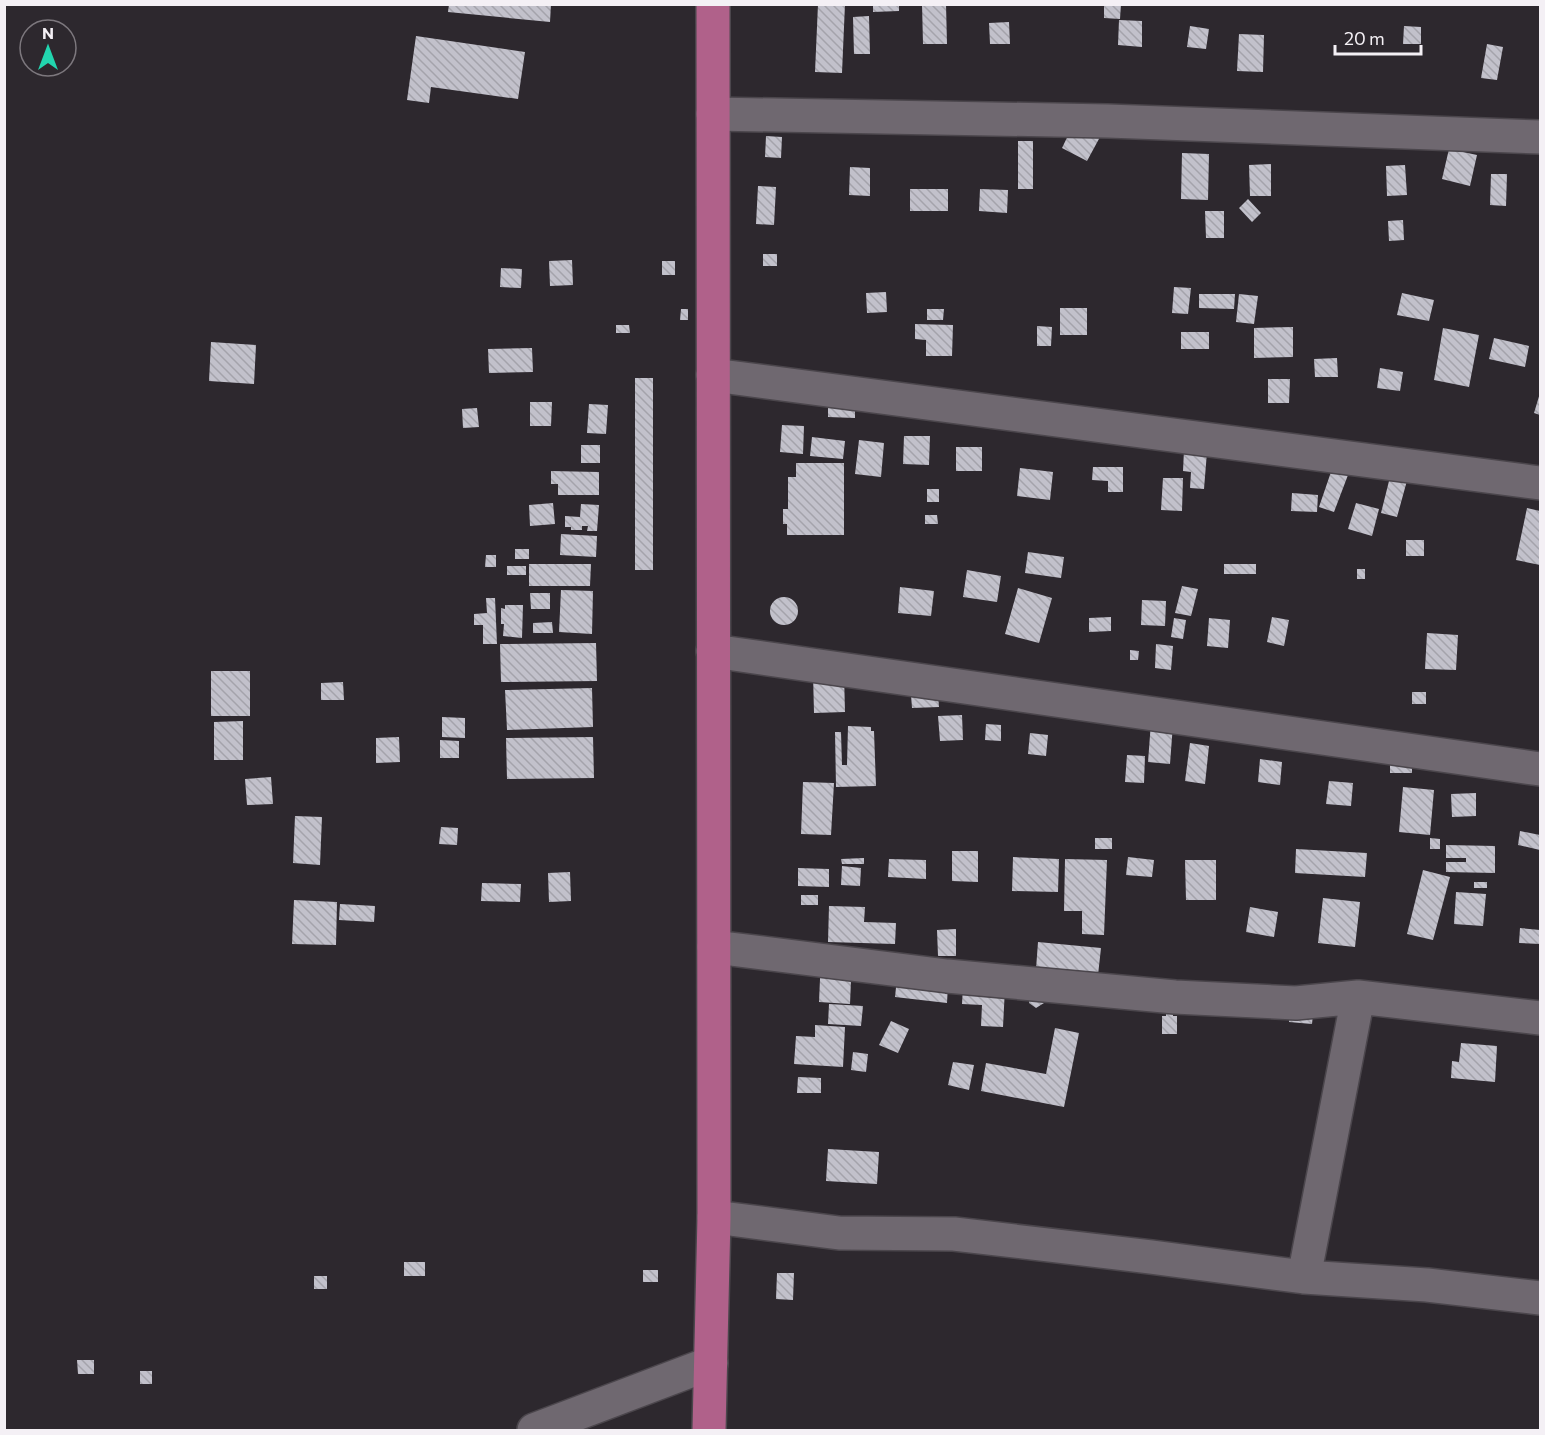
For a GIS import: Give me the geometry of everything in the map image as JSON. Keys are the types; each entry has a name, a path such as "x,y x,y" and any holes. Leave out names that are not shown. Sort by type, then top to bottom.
{"main road":[{"path":"709,1431 714,1217 713,4"}],"street":[{"path":"713,114 1108,121 1540,137"},
{"path":"713,375 1540,483"},
{"path":"713,651 1540,770"},
{"path":"714,947 946,976 1175,997 1296,1003 1358,997 1540,1018"},
{"path":"1304,1277 1358,997"},
{"path":"714,1217 839,1233 954,1234 1304,1277 1427,1285 1540,1298"},
{"path":"534,1431 711,1364"}],"building":[{"path":"449,4 551,4 550,22 448,12"},
{"path":"818,4 845,4 842,73 815,72"},
{"path":"873,4 899,4 899,11 873,12"},
{"path":"922,4 946,4 947,44 923,44"},
{"path":"1104,4 1121,4 1120,19 1104,18"},
{"path":"869,16 870,54 854,54 853,17"},
{"path":"1119,20 1142,21 1142,47 1118,45"},
{"path":"1009,22 1010,44 990,44 989,23"},
{"path":"1190,26 1209,29 1206,49 1187,47"},
{"path":"1404,26 1421,27 1421,44 1403,44"},
{"path":"1239,34 1264,35 1263,72 1237,71"},
{"path":"416,36 525,52 518,99 431,87 429,103 407,100"},
{"path":"1487,44 1503,47 1497,80 1481,78"},
{"path":"1074,123 1100,137 1087,161 1062,148"},
{"path":"766,136 782,137 781,158 765,157"},
{"path":"1018,141 1033,141 1033,189 1018,189"},
{"path":"1449,149 1477,155 1470,186 1442,179"},
{"path":"1182,153 1209,154 1208,200 1181,199"},
{"path":"1271,164 1271,196 1250,196 1249,165"},
{"path":"1405,165 1407,195 1387,196 1386,166"},
{"path":"850,167 870,168 870,196 849,195"},
{"path":"1491,174 1507,174 1506,206 1490,205"},
{"path":"758,186 776,187 774,225 756,224"},
{"path":"910,189 948,189 948,211 910,211"},
{"path":"980,189 1008,190 1007,213 979,211"},
{"path":"1248,199 1261,213 1252,222 1239,208"},
{"path":"1205,211 1224,211 1224,238 1206,238"},
{"path":"1403,220 1404,240 1389,241 1388,221"},
{"path":"763,254 777,254 777,266 763,266"},
{"path":"572,260 573,285 550,286 549,261"},
{"path":"662,261 675,261 675,275 662,275"},
{"path":"501,268 522,269 521,288 500,287"},
{"path":"1174,287 1191,288 1188,314 1172,313"},
{"path":"886,292 887,312 867,313 866,293"},
{"path":"1402,293 1434,300 1429,321 1397,315"},
{"path":"1199,294 1235,294 1234,309 1199,308"},
{"path":"1239,294 1258,296 1254,324 1236,322"},
{"path":"1060,308 1087,308 1087,335 1060,335"},
{"path":"681,309 688,309 688,320 680,320"},
{"path":"927,309 944,309 943,320 927,320"},
{"path":"915,324 953,325 952,356 926,356 926,340 915,339"},
{"path":"616,325 629,325 630,333 616,333"},
{"path":"1037,326 1052,327 1051,346 1037,346"},
{"path":"1293,327 1293,357 1254,358 1254,328"},
{"path":"1443,328 1479,335 1469,387 1434,380"},
{"path":"1181,332 1209,332 1209,349 1181,349"},
{"path":"1494,338 1529,346 1525,367 1489,359"},
{"path":"211,342 256,345 254,384 209,381"},
{"path":"532,348 533,372 489,373 488,349"},
{"path":"1337,358 1338,377 1315,377 1314,359"},
{"path":"1380,368 1403,372 1400,391 1377,388"},
{"path":"635,378 653,378 653,570 635,570"},
{"path":"1268,379 1290,379 1289,403 1268,403"},
{"path":"1540,393 1540,415 1534,413"},
{"path":"530,402 552,402 551,426 530,426"},
{"path":"589,404 608,405 606,434 587,433"},
{"path":"828,407 855,407 855,418 828,417"},
{"path":"477,408 479,427 463,428 462,409"},
{"path":"782,425 804,426 803,454 780,452"},
{"path":"904,436 930,436 929,465 903,464"},
{"path":"812,437 845,441 843,459 810,456"},
{"path":"859,440 884,443 881,477 855,474"},
{"path":"581,445 600,445 600,463 581,463"},
{"path":"956,447 982,447 982,471 956,471"},
{"path":"1184,450 1207,452 1204,489 1190,488 1191,472 1183,471"},
{"path":"796,463 844,463 844,535 787,535 787,524 783,524 783,509 788,509 788,477 796,477"},
{"path":"1093,467 1123,467 1123,492 1108,492 1108,481 1092,480"},
{"path":"1020,468 1053,472 1050,500 1017,496"},
{"path":"1332,469 1348,475 1334,512 1319,507"},
{"path":"551,471 599,472 599,495 558,495 558,484 551,484"},
{"path":"1391,473 1408,477 1397,517 1381,513"},
{"path":"1163,478 1183,478 1182,511 1161,510"},
{"path":"927,489 939,489 939,502 927,502"},
{"path":"1292,493 1318,495 1317,512 1291,511"},
{"path":"553,503 555,524 530,526 529,505"},
{"path":"1356,503 1379,509 1372,536 1348,529"},
{"path":"581,504 599,505 597,531 587,531 588,526 582,526 582,530 571,530 571,527 565,527 565,516 580,517"},
{"path":"1527,508 1540,511 1540,565 1516,560"},
{"path":"925,515 937,515 938,524 925,524"},
{"path":"561,534 597,536 596,557 560,555"},
{"path":"1406,540 1424,540 1424,556 1406,556"},
{"path":"515,549 529,549 529,559 515,559"},
{"path":"1028,552 1064,557 1061,578 1025,573"},
{"path":"486,555 496,555 496,567 485,567"},
{"path":"529,564 591,564 590,586 529,586"},
{"path":"1224,564 1256,564 1256,574 1224,574"},
{"path":"507,566 526,566 526,575 507,575"},
{"path":"1357,569 1365,569 1365,579 1357,579"},
{"path":"967,570 1001,576 997,602 963,597"},
{"path":"1182,586 1198,589 1191,616 1175,613"},
{"path":"900,587 934,591 931,616 898,613"},
{"path":"1018,588 1052,598 1039,643 1005,634"},
{"path":"561,590 593,591 592,634 559,632"},
{"path":"530,593 550,593 550,609 531,609"},
{"path":"784,597 794,601 798,611 794,621 784,625 774,621 770,611 774,601"},
{"path":"486,598 495,598 497,644 483,644 483,625 474,625 474,614 487,613"},
{"path":"1142,600 1166,601 1165,626 1141,625"},
{"path":"505,605 523,605 522,638 503,636 504,624 501,624 501,608 505,609"},
{"path":"1111,617 1111,631 1089,632 1089,618"},
{"path":"1272,617 1289,620 1284,646 1267,642"},
{"path":"1174,618 1186,620 1183,639 1171,637"},
{"path":"1209,618 1230,620 1228,648 1207,646"},
{"path":"552,622 553,633 533,633 533,623"},
{"path":"1427,633 1458,635 1456,670 1425,669"},
{"path":"596,643 597,681 501,682 500,644"},
{"path":"1156,644 1173,646 1171,670 1155,668"},
{"path":"1130,650 1139,651 1138,660 1130,660"},
{"path":"211,671 250,671 250,716 211,716"},
{"path":"813,674 844,674 845,712 814,713"},
{"path":"343,682 344,700 321,700 321,683"},
{"path":"592,688 593,727 507,730 505,690"},
{"path":"1412,692 1426,692 1426,704 1412,704"},
{"path":"938,694 939,707 912,708 911,695"},
{"path":"962,715 963,740 940,741 938,716"},
{"path":"442,717 465,718 465,738 442,737"},
{"path":"243,721 243,760 214,760 214,722"},
{"path":"1151,722 1173,724 1170,764 1148,762"},
{"path":"986,724 1001,725 1001,741 985,740"},
{"path":"848,726 871,727 871,731 874,731 876,786 836,787 835,732 841,732 842,765 847,765"},
{"path":"1030,733 1048,735 1046,756 1028,754"},
{"path":"399,737 400,762 376,763 376,738"},
{"path":"593,737 594,778 507,779 506,738"},
{"path":"440,740 459,741 459,758 440,758"},
{"path":"1190,743 1209,746 1205,784 1185,781"},
{"path":"1390,751 1412,751 1412,773 1390,773"},
{"path":"1127,755 1145,756 1144,783 1125,782"},
{"path":"1260,759 1282,762 1280,785 1258,782"},
{"path":"271,777 273,804 247,805 245,779"},
{"path":"1329,781 1353,783 1351,806 1326,804"},
{"path":"803,782 834,783 831,835 801,834"},
{"path":"1403,787 1434,790 1430,835 1399,832"},
{"path":"1476,793 1476,816 1452,817 1451,794"},
{"path":"295,816 322,817 320,865 293,863"},
{"path":"441,827 458,828 457,845 439,844"},
{"path":"1520,831 1540,835 1540,850 1518,845"},
{"path":"1095,838 1112,838 1112,849 1095,849"},
{"path":"1430,838 1440,839 1440,849 1430,849"},
{"path":"1446,845 1495,846 1495,873 1446,872 1446,862 1466,862 1466,858 1446,858"},
{"path":"1296,849 1367,853 1365,877 1295,873"},
{"path":"952,851 978,851 978,882 952,881"},
{"path":"1013,857 1059,859 1058,892 1012,891"},
{"path":"1128,857 1154,860 1152,877 1126,875"},
{"path":"864,858 864,864 842,864 841,859"},
{"path":"889,859 926,860 926,879 888,877"},
{"path":"1065,859 1107,860 1104,935 1082,934 1082,911 1064,911"},
{"path":"1185,860 1216,860 1216,900 1186,900"},
{"path":"842,866 861,868 860,886 841,885"},
{"path":"798,868 829,869 829,887 798,886"},
{"path":"1423,870 1450,877 1433,940 1407,934"},
{"path":"570,872 571,901 549,902 548,873"},
{"path":"1474,882 1487,882 1487,888 1474,888"},
{"path":"482,883 521,884 520,902 481,901"},
{"path":"1456,892 1486,894 1483,926 1454,924"},
{"path":"801,895 818,895 818,905 801,905"},
{"path":"1323,898 1360,902 1355,947 1318,943"},
{"path":"294,900 337,902 336,945 292,944"},
{"path":"340,904 375,906 374,922 339,920"},
{"path":"829,906 865,907 864,922 896,923 895,944 828,942"},
{"path":"1250,907 1278,912 1274,937 1246,932"},
{"path":"1520,928 1540,930 1540,944 1519,943"},
{"path":"956,929 956,956 938,956 937,930"},
{"path":"1038,942 1101,948 1098,975 1036,969"},
{"path":"821,956 852,957 850,1004 819,1002"},
{"path":"897,978 948,984 947,1003 895,997"},
{"path":"963,986 1005,988 1003,1027 981,1026 982,1005 962,1004"},
{"path":"1029,998 1043,998 1044,1003 1036,1008 1029,1003"},
{"path":"1291,1003 1314,1005 1312,1024 1289,1022"},
{"path":"829,1004 863,1006 861,1026 828,1024"},
{"path":"1166,1010 1173,1010 1173,1016 1177,1016 1177,1034 1162,1034 1162,1016 1166,1016"},
{"path":"891,1021 909,1029 898,1053 879,1045"},
{"path":"815,1025 845,1027 843,1067 794,1064 796,1036 815,1037"},
{"path":"1055,1028 1079,1033 1064,1107 981,1091 986,1063 1046,1074"},
{"path":"1461,1043 1497,1046 1495,1082 1451,1078 1452,1061 1459,1062"},
{"path":"853,1052 868,1054 866,1072 851,1070"},
{"path":"953,1062 974,1065 969,1090 948,1085"},
{"path":"798,1077 821,1078 821,1093 797,1093"},
{"path":"828,1149 879,1152 877,1184 826,1181"},
{"path":"404,1262 425,1262 425,1276 404,1276"},
{"path":"643,1270 658,1270 658,1282 643,1282"},
{"path":"777,1273 794,1273 793,1300 776,1299"},
{"path":"314,1276 327,1276 327,1289 314,1289"},
{"path":"77,1360 94,1360 94,1374 78,1374"},
{"path":"140,1371 152,1371 152,1384 140,1384"}]}
